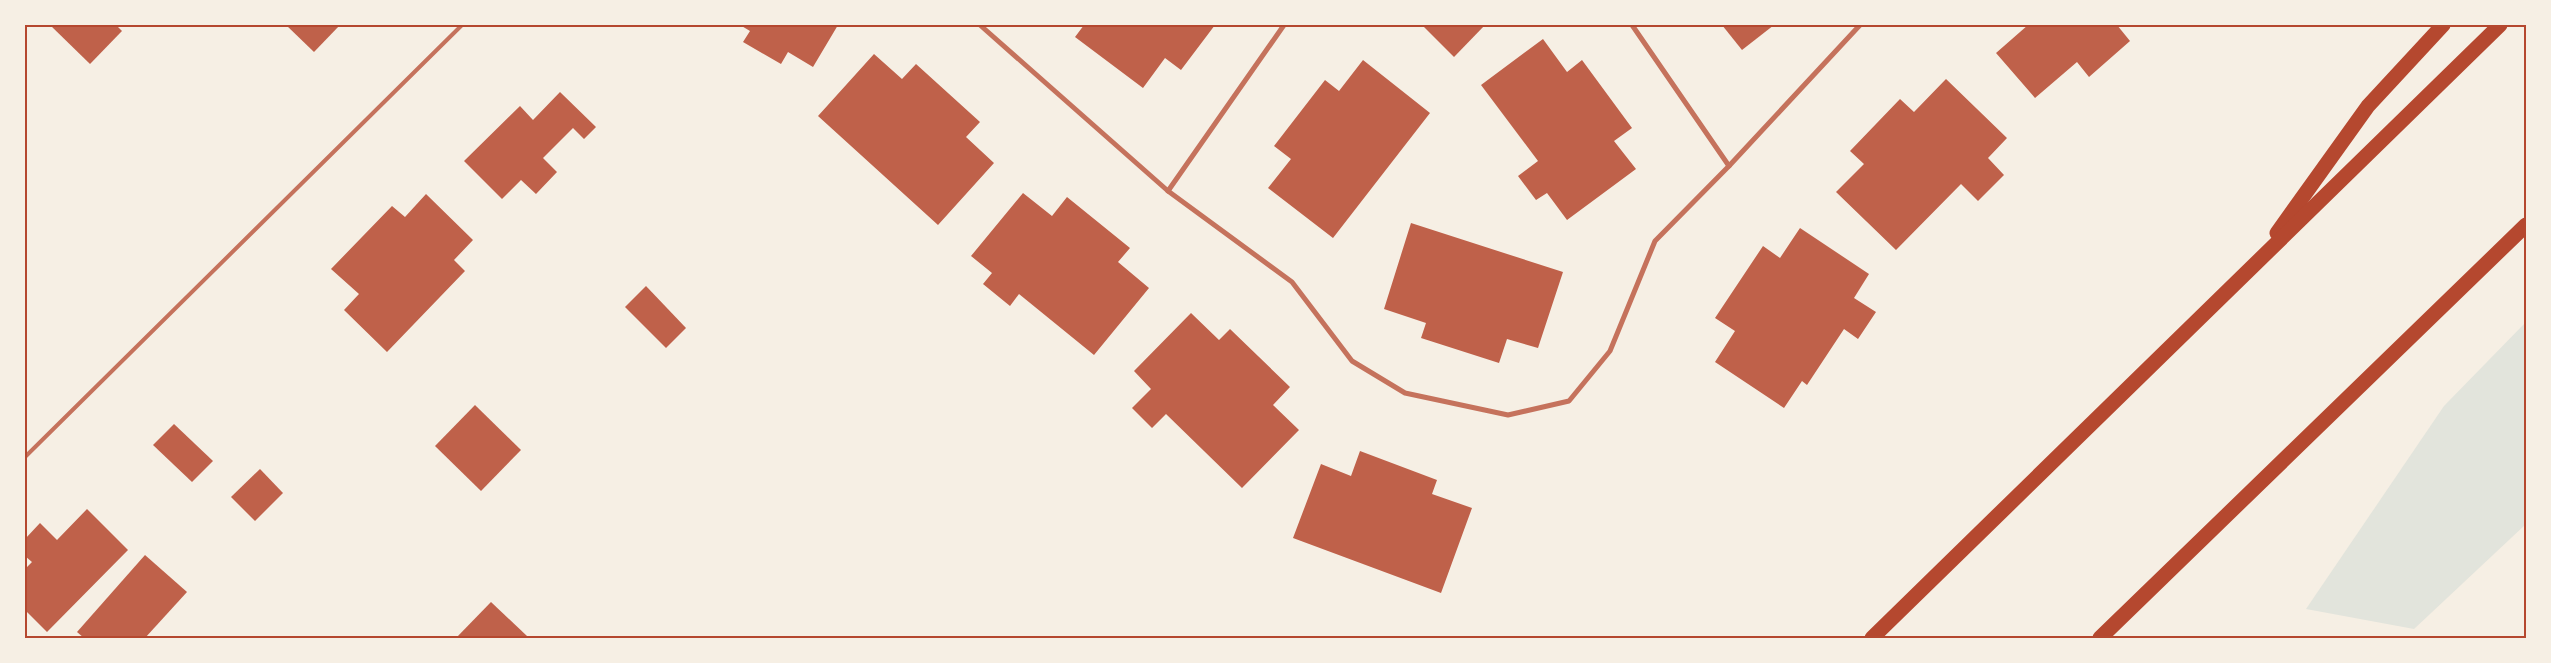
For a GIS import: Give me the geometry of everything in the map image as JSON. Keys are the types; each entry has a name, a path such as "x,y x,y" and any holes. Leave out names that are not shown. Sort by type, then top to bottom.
{"highway":[{"path":"2253,266 2368,106 2443,25"},
{"path":"1872,638 2500,25"},
{"path":"2100,638 2526,225"}],"street":[{"path":"980,25 1168,191 1292,282 1352,361 1405,393 1508,415 1569,401 1610,351 1655,241 1729,166 1860,25"},
{"path":"1168,191 1284,25"},
{"path":"1632,25 1729,166"}],"lane":[{"path":"25,456 462,25"}],"shaded area":[{"path":"2526,322 2526,524 2414,629 2306,609 2444,406"}],"building":[{"path":"50,25 116,25 122,31 90,64"},
{"path":"286,25 340,25 314,52"},
{"path":"740,25 838,25 813,67 788,52 781,64 743,42 750,31"},
{"path":"1084,25 1215,25 1181,70 1165,58 1143,88 1075,37"},
{"path":"1422,25 1485,25 1454,57"},
{"path":"1722,25 1774,25 1742,50"},
{"path":"2028,25 2117,25 2130,41 2089,77 2077,62 2035,98 1996,53"},
{"path":"1543,39 1567,72 1582,60 1632,128 1614,141 1636,169 1567,220 1547,193 1536,200 1518,176 1538,161 1481,85"},
{"path":"874,54 902,79 916,64 980,122 966,137 994,163 938,225 818,116"},
{"path":"1363,60 1430,113 1333,238 1268,188 1291,159 1274,146 1325,80 1339,91"},
{"path":"1946,79 2007,138 1988,158 2004,175 1978,201 1961,184 1896,250 1836,192 1864,164 1850,151 1900,99 1914,112"},
{"path":"560,92 596,127 584,139 573,128 543,158 557,172 536,194 521,180 502,199 464,161 520,106 533,120"},
{"path":"1023,193 1052,216 1067,197 1130,248 1118,262 1149,288 1094,355 1019,294 1010,306 983,284 992,273 971,256"},
{"path":"426,194 473,240 454,260 465,271 387,352 344,310 359,294 331,269 392,206 405,217"},
{"path":"1411,223 1563,272 1538,348 1507,339 1499,363 1421,338 1426,323 1384,309"},
{"path":"1800,228 1869,274 1854,298 1876,312 1858,339 1844,329 1807,385 1802,381 1784,408 1715,362 1735,331 1715,318 1763,246 1780,258"},
{"path":"646,286 686,328 666,348 625,307"},
{"path":"1191,313 1219,340 1230,329 1290,387 1273,405 1299,430 1242,488 1166,414 1152,428 1132,408 1151,389 1134,371"},
{"path":"475,405 521,450 481,491 435,446"},
{"path":"174,424 213,461 192,482 153,445"},
{"path":"1360,451 1437,480 1432,494 1472,508 1441,593 1293,538 1321,464 1351,476"},
{"path":"260,469 283,493 255,521 231,497"},
{"path":"87,509 128,550 47,632 25,610 25,569 32,562 25,556 25,539 40,523 57,540"},
{"path":"145,555 187,592 145,638 84,638 77,632"},
{"path":"491,602 527,636 525,638 456,638"}]}
